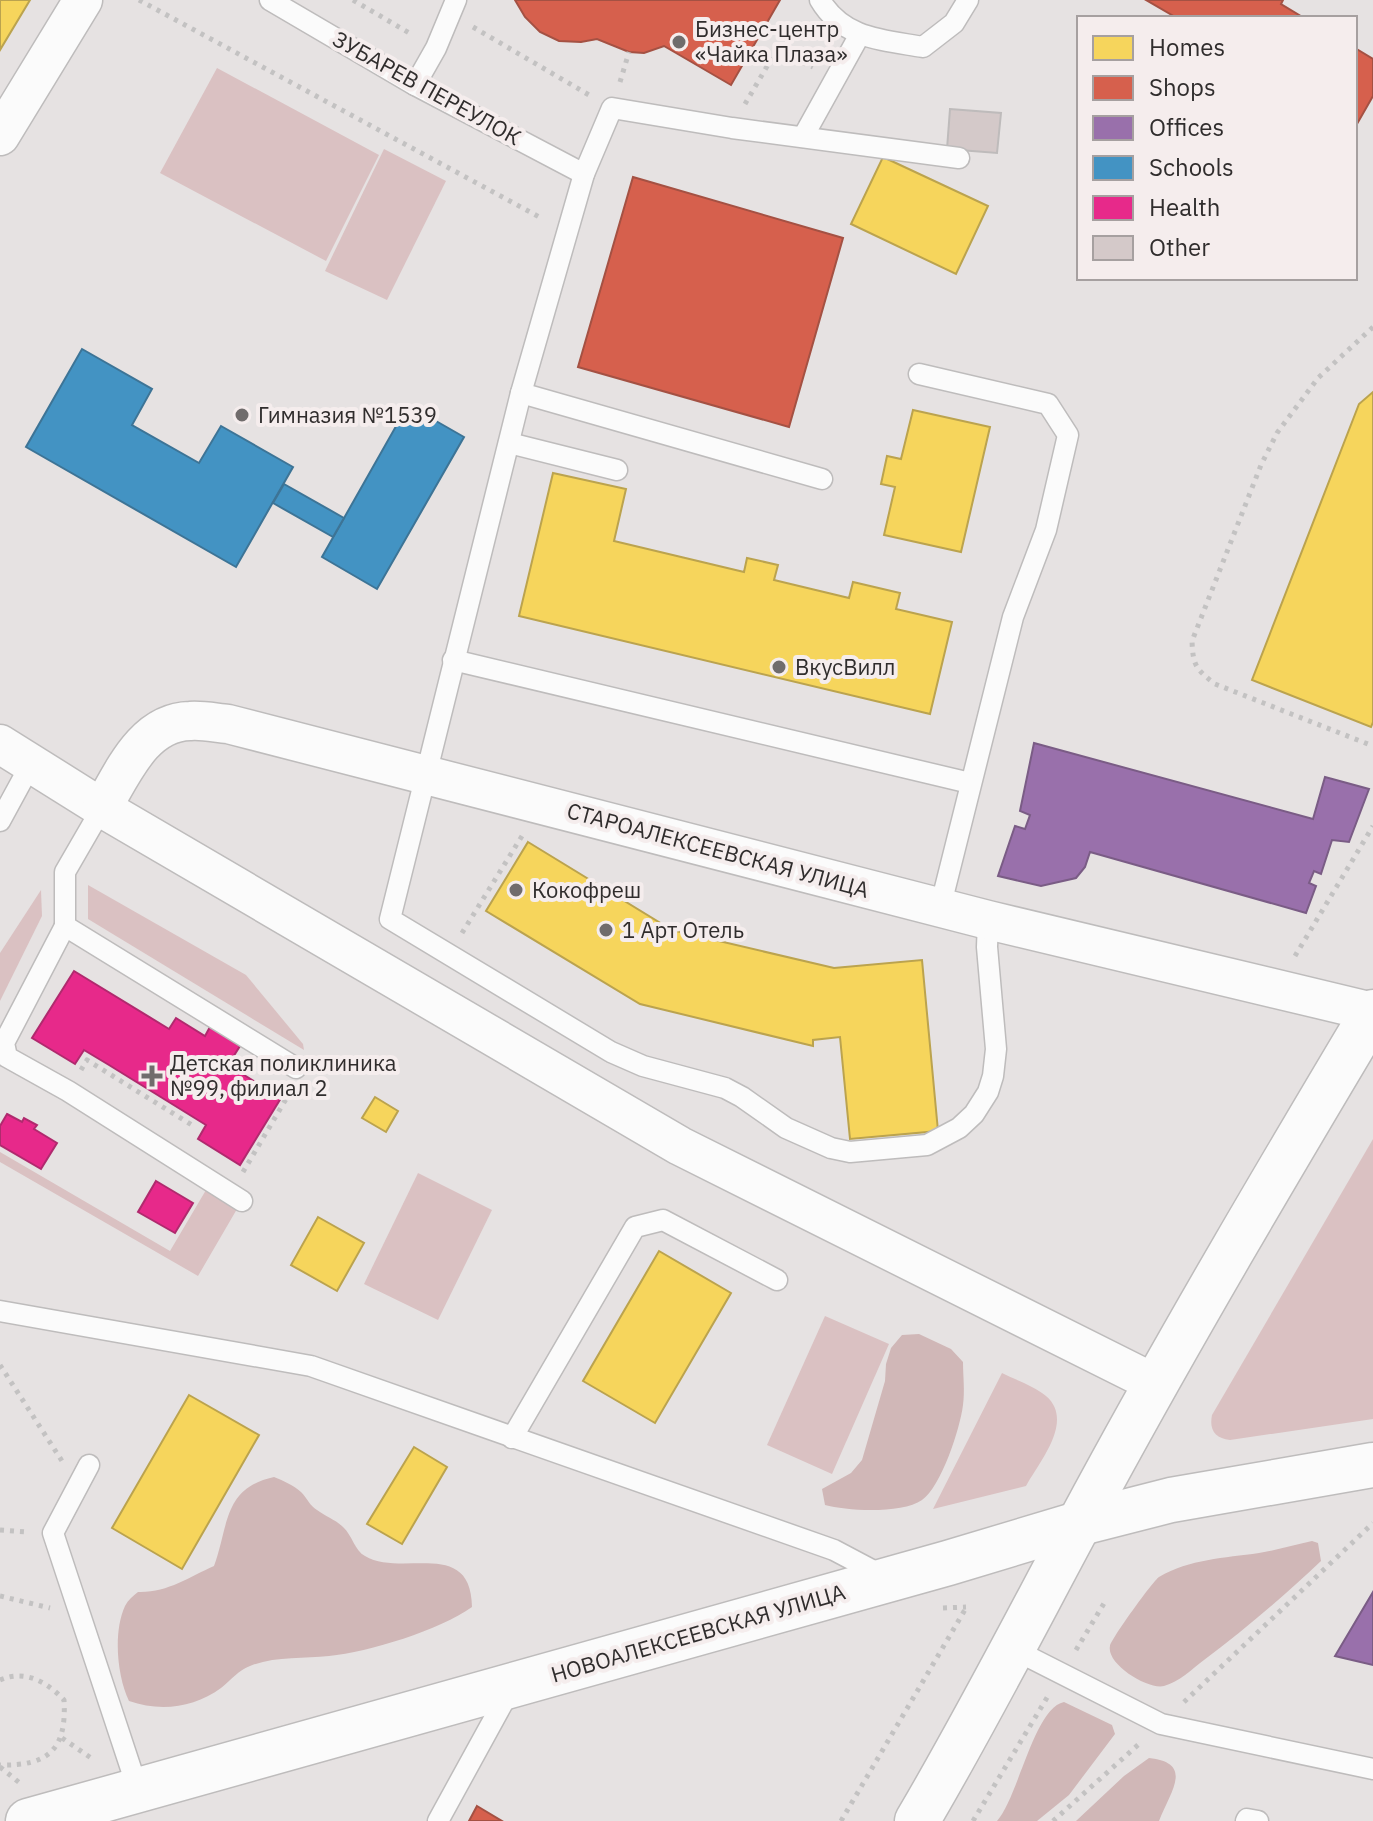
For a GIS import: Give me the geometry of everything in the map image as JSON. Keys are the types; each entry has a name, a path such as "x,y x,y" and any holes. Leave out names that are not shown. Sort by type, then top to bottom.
{"street":[{"path":"4,122 83,0"},
{"name":"СТАРОАЛЕКСЕЕВСКАЯ УЛИЦА","path":"102,808 135,751 156,731 188,720 228,724 940,908 1373,1012"},
{"path":"16,754 102,808 680,1146 1158,1385"},
{"path":"917,1821 1158,1385 1373,1012"},
{"name":"НОВОАЛЕКСЕЕВСКАЯ УЛИЦА","path":"28,1821 890,1580 1081,1523 1171,1500 1373,1465"}],"lane":[{"name":"ЗУБАРЕВ ПЕРЕУЛОК","path":"270,0 415,85 584,174"},
{"path":"820,0 827,11 859,36 923,47 954,23 968,0"},
{"path":"415,85 436,48 453,7"},
{"path":"803,137 859,36"},
{"path":"959,158 732,128 612,108 584,174 521,393 390,919 611,1052 643,1066 712,1082 742,1097 801,1137 850,1152 927,1145 959,1128 981,1105 993,1076 996,1049 987,947 988,920"},
{"path":"919,374 1048,404 1068,435 1046,530 1013,617 940,908"},
{"path":"521,393 822,479"},
{"path":"509,443 617,470"},
{"path":"453,660 970,783"},
{"path":"0,821 16,754"},
{"path":"102,808 65,872 65,926 4,1043 7,1057 236,1197"},
{"path":"65,926 296,1068"},
{"path":"512,1438 635,1227 663,1220 777,1280"},
{"path":"0,1311 311,1366 834,1550 890,1580"},
{"path":"89,1465 53,1533 138,1790"},
{"path":"1013,1649 1161,1724 1373,1769"},
{"path":"438,1821 513,1685"},
{"path":"1246,1821 1258,1821"}],"path":[{"path":"139,0 550,223"},
{"path":"353,0 436,48"},
{"path":"453,7 612,108"},
{"path":"732,128 776,51 836,77"},
{"path":"1373,327 1318,378 1277,433 1192,641 1192,650 1198,670 1215,684 1373,746"},
{"path":"1291,964 1373,826"},
{"path":"449,955 524,831"},
{"path":"83,1066 87,1060 133,1084 195,1127"},
{"path":"236,1197 291,1091 296,1068"},
{"path":"0,1365 78,1485"},
{"path":"1053,1821 1161,1724 1373,1523"},
{"path":"0,1596 80,1615"},
{"path":"973,1821 1106,1600"},
{"path":"841,1821 966,1607"},
{"path":"0,1680 18,1675 32,1677 50,1686 64,1700 65,1719 62,1738 50,1753 36,1763 0,1765"},
{"path":"62,1738 99,1763"}],"shaded area":[{"path":"217,68 379,155 326,261 160,173"},
{"path":"384,149 446,181 387,300 325,271"},
{"path":"88,885 246,975 303,1044 304,1050 88,919"},
{"path":"41,890 42,916 0,1001 0,953"},
{"path":"1373,1139 1373,1419 1230,1440 1220,1437 1212,1429 1212,1415"},
{"path":"0,1152 170,1251 206,1190 237,1209 198,1276 0,1162"},
{"path":"418,1173 492,1210 438,1320 364,1284"},
{"path":"825,1316 889,1344 832,1474 767,1445"},
{"path":"919,1334 951,1349 963,1362 961,1415 954,1442 936,1483 922,1500 902,1508 860,1510 825,1505 822,1489 851,1473 862,1460 885,1381 891,1348 902,1335"},
{"path":"1002,1373 1041,1392 1054,1406 1056,1429 1046,1454 1026,1486 933,1509"},
{"path":"274,1477 298,1490 315,1508 346,1530 365,1556 380,1562 447,1566 460,1573 469,1586 472,1607 442,1624 383,1645 345,1654 279,1659 250,1666 211,1695 188,1704 165,1707 129,1701 118,1654 119,1628 126,1604 138,1592 168,1587 214,1566 230,1510 237,1499 257,1482"},
{"path":"1312,1541 1318,1543 1321,1561 1279,1600 1180,1678 1164,1686 1148,1684 1121,1668 1114,1660 1110,1646 1112,1641 1159,1577 1195,1563"},
{"path":"1064,1702 1112,1725 1115,1734 1069,1795 1037,1821 997,1821 1005,1810 1044,1720 1053,1708"},
{"path":"1149,1758 1163,1761 1175,1772 1173,1790 1159,1821 1076,1821 1124,1776"}],"building: Homes":[{"path":"0,0 30,0 0,50"},
{"path":"883,157 988,206 956,274 851,224"},
{"path":"1373,392 1371,727 1252,680 1359,404"},
{"path":"913,410 990,427 961,552 884,535 895,487 881,484 887,456 901,459"},
{"path":"553,473 626,489 614,541 744,572 747,558 778,565 774,580 849,598 853,582 900,593 896,609 952,622 930,714 519,616"},
{"path":"528,842 672,930 834,968 922,960 938,1131 850,1139 840,1037 813,1040 813,1046 640,1004 486,911"},
{"path":"375,1097 398,1111 386,1132 362,1118"},
{"path":"318,1217 364,1243 337,1291 291,1265"},
{"path":"659,1251 731,1293 655,1423 583,1381"},
{"path":"189,1395 259,1435 182,1569 112,1528"},
{"path":"414,1447 447,1467 402,1544 367,1524"}],"building: Shops":[{"name":"Бизнес-центр «Чайка Плаза»","path":"515,0 780,0 731,85 664,46 644,53 629,52 597,39 559,41 540,32 525,17"},
{"path":"1146,0 1283,0 1281,4 1301,16 1174,16"},
{"path":"1357,49 1373,59 1373,96 1357,124"},
{"path":"633,177 843,238 789,427 578,367"},
{"path":"477,1806 502,1821 469,1821"}],"building: Offices":[{"path":"1034,743 1313,819 1325,777 1369,789 1349,842 1332,840 1321,874 1314,871 1309,883 1316,886 1306,913 1090,852 1085,867 1076,878 1041,886 998,876 1015,826 1025,829 1030,815 1020,811"},
{"path":"1373,1592 1373,1665 1335,1656"}],"building: Schools":[{"path":"82,349 152,389 132,425 199,463 221,426 293,467 236,567 26,447"},
{"path":"408,405 464,437 377,589 322,557"},
{"path":"284,484 344,518 333,537 273,503"}],"building: Health":[{"path":"74,971 169,1029 176,1018 205,1036 210,1027 240,1046 228,1065 281,1098 240,1165 198,1139 206,1125 109,1065 84,1050 75,1064 32,1038"},
{"path":"7,1114 37,1125 34,1129 57,1143 41,1169 0,1145 0,1126"},
{"path":"156,1181 193,1203 175,1233 138,1212"}],"building: Other":[{"path":"950,109 1001,113 997,153 947,149"}],"place":[{"name":"Бизнес-центр «Чайка Плаза»","path":"679,42"},
{"name":"Гимназия №1539","path":"242,415"},
{"name":"ВкусВилл","path":"779,667"},
{"name":"Кокофреш","path":"516,890"},
{"name":"1 Арт Отель","path":"606,930"},
{"name":"Детская поликлиника №99, филиал 2","path":"152,1076"}]}
